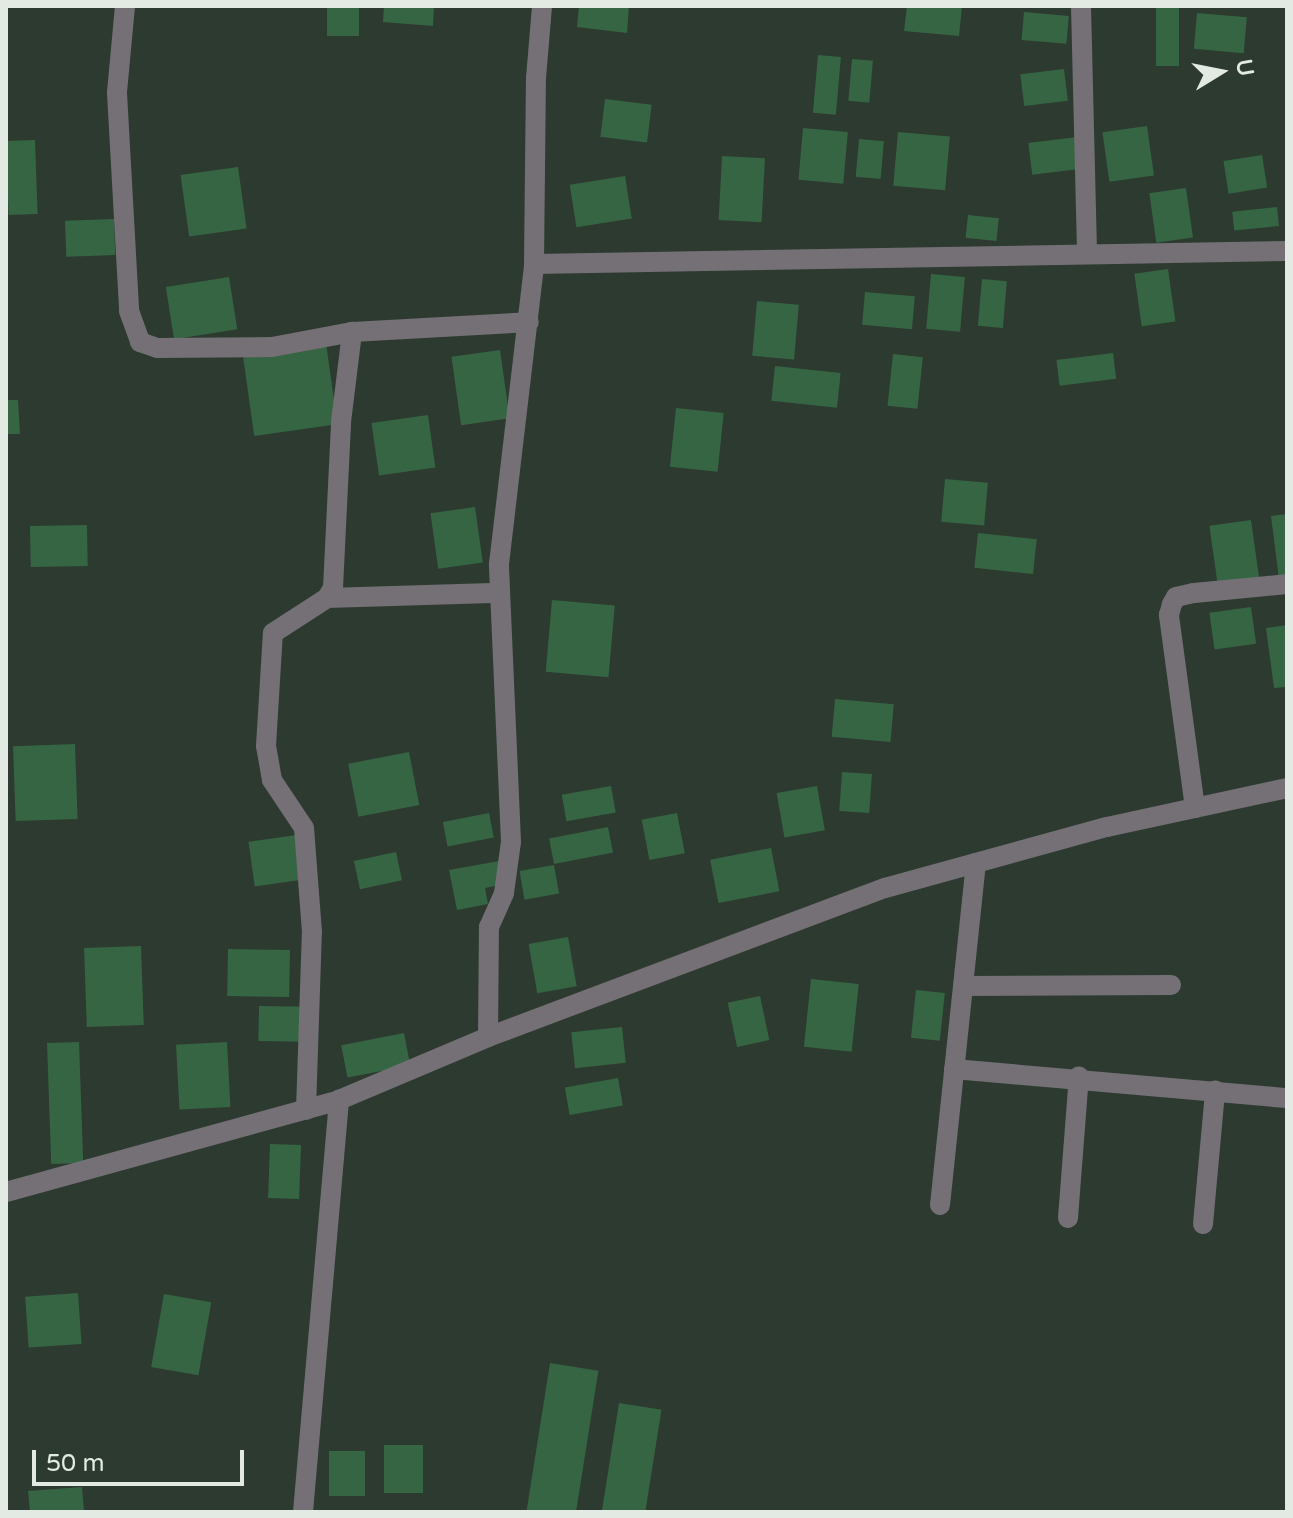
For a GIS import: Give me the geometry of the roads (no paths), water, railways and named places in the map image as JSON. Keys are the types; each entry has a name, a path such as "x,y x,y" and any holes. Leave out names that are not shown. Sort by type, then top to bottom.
{"street":[{"path":"125,6 117,93 129,311 140,342 157,348 272,347 352,332 529,322"},
{"path":"488,1037 489,927 504,893 511,842 499,564 534,264 536,78 542,6"},
{"path":"1081,6 1087,253"},
{"path":"534,264 1287,251"},
{"path":"306,1110 312,932 304,828 272,780 266,746 273,633 327,598 333,588 341,422 352,332"},
{"path":"1195,808 1169,615 1172,604 1176,597 1194,593 1287,584"},
{"path":"327,598 500,593"},
{"path":"6,1192 339,1100 488,1037 885,888 1195,808 1287,788"},
{"path":"940,1205 976,863"},
{"path":"963,986 1171,985"},
{"path":"954,1069 1079,1076 1287,1098"},
{"path":"1068,1218 1079,1076"},
{"path":"1203,1224 1215,1091"},
{"path":"303,1512 339,1100"}]}
